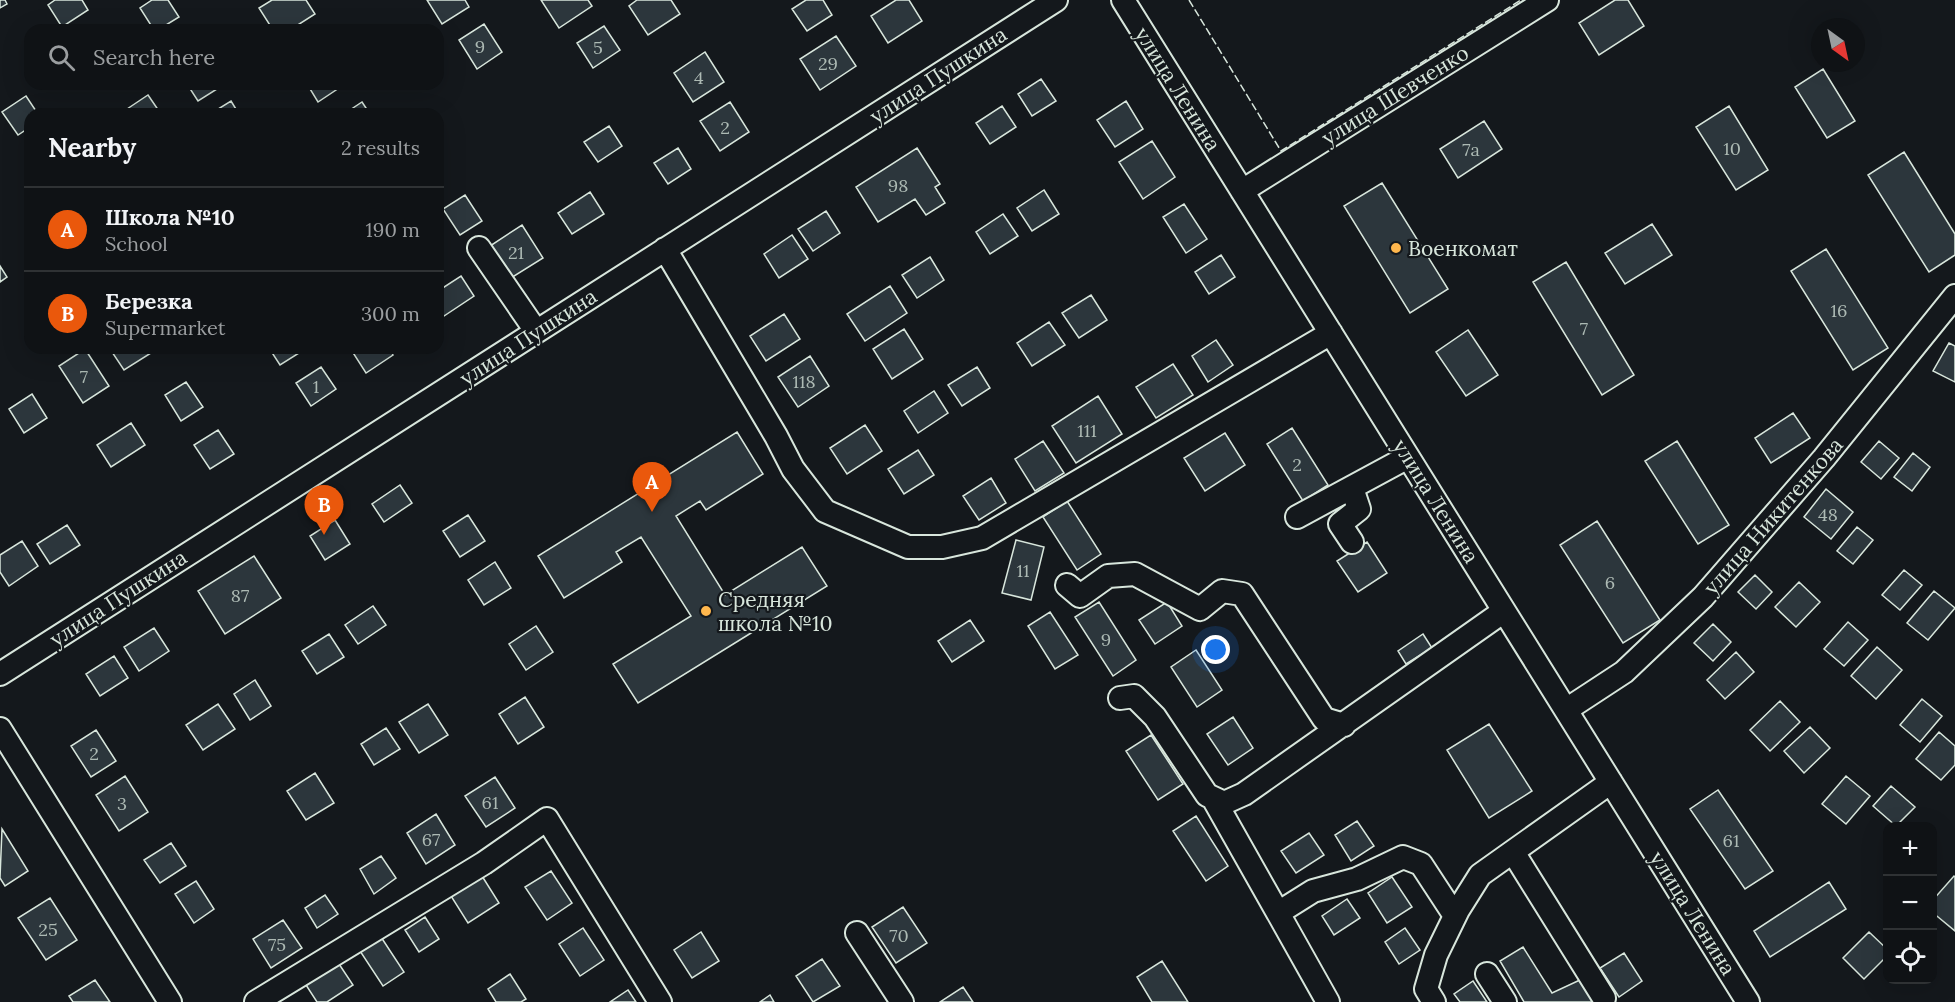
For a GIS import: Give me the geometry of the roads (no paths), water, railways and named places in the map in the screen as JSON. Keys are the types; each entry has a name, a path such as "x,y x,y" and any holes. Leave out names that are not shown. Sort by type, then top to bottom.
{"street":[{"name":"улица Пушкина","path":"0,674 1056,0"},
{"name":"улица Ленина","path":"1123,0 1748,1002"},
{"name":"улица Шевченко","path":"1242,191 1547,0"},
{"path":"479,248 536,331"},
{"path":"665,249 776,436 793,469 825,511 908,547 942,547 982,537 1331,333"},
{"name":"улица Никитенкова","path":"1566,710 1624,672 1703,597 1824,459 1955,296"},
{"path":"1297,517 1408,457"},
{"path":"1352,488 1359,509 1340,524 1352,542"},
{"path":"1066,585 1080,596 1108,576 1136,574 1200,609 1222,591 1242,594 1324,718 1344,725"},
{"path":"1120,698 1134,696 1155,717 1207,795 1224,803 1244,794 1504,611"},
{"path":"0,729 170,1002"},
{"path":"1434,1002 1426,989 1436,955 1455,916 1480,874 1611,782"},
{"path":"1213,798 1328,1002"},
{"path":"256,1002 484,863 547,819 660,1002"},
{"path":"1513,852 1604,998"},
{"path":"1278,913 1313,891 1357,879 1403,857 1421,864 1455,916"},
{"path":"857,933 902,1002"},
{"path":"1487,974 1505,1002"}],"place":[{"name":"Военкомат","path":"1396,248"},
{"name":"Школа №10","path":"652,512"},
{"name":"Березка","path":"324,535"},
{"name":"Средняя школа №10","path":"706,611"}]}
